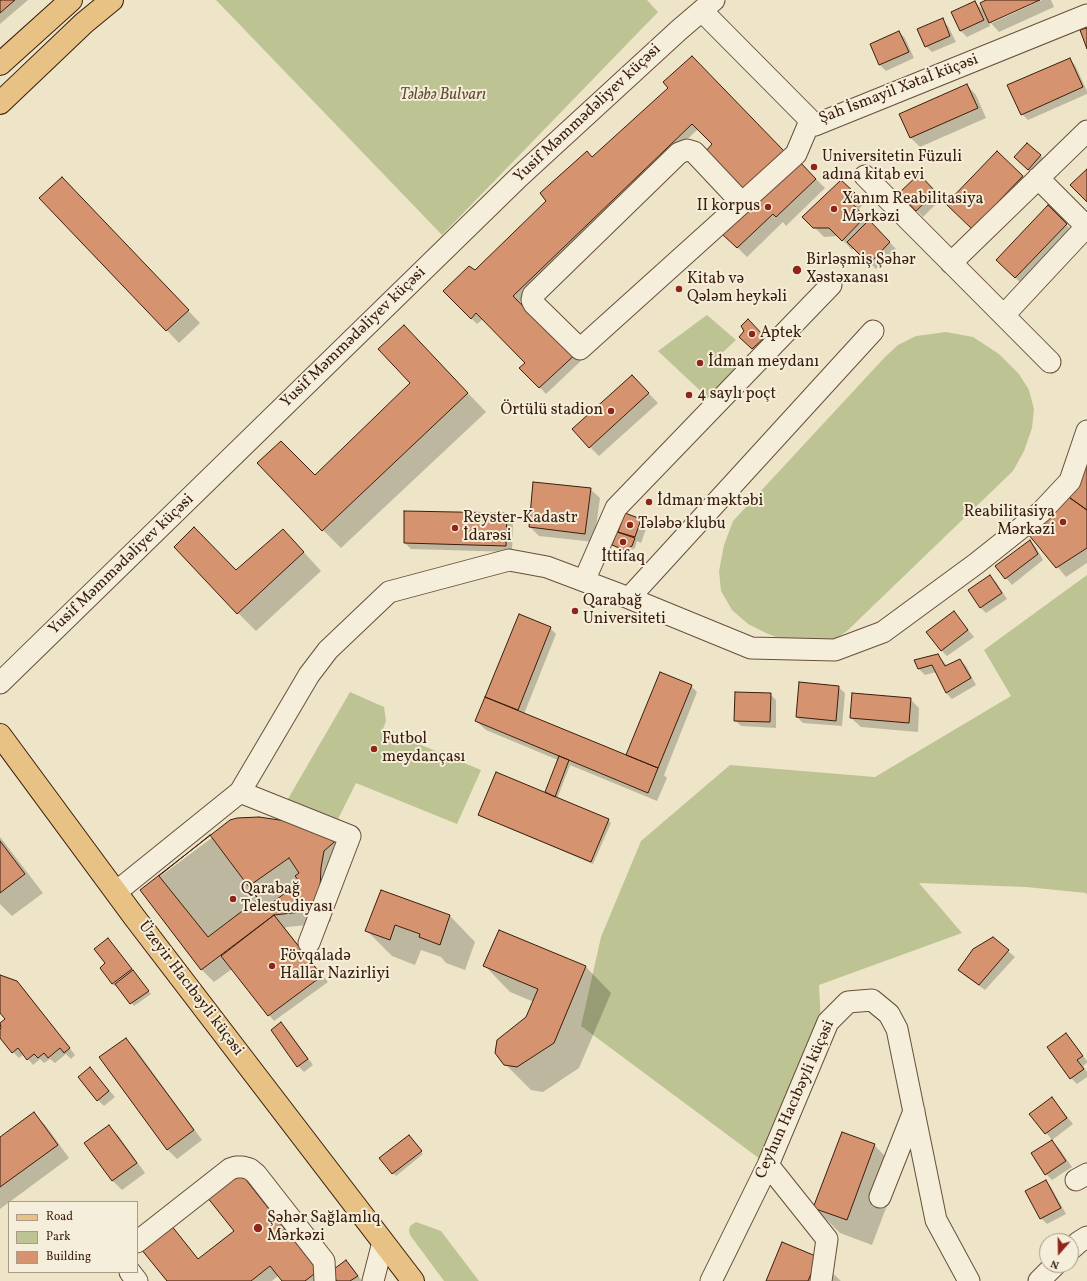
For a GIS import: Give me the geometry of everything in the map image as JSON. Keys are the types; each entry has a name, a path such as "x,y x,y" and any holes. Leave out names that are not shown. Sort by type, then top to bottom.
{"main road":[{"path":"0,64 71,0"},
{"path":"0,103 84,23 111,0"},
{"name":"Üzeyir Hacıbəyli küçəsi","path":"0,735 116,892 413,1281"}],"street":[{"name":"Yusif Məmmədəliyev küçəsi","path":"0,683 520,176 708,5"},
{"name":"Şah İsmayil Xətaİ küçəsi","path":"708,5 815,125 1087,15"},
{"path":"742,203 694,152 688,150 679,153 534,295 532,300 534,304 580,349 742,203 796,154 810,121"},
{"path":"952,263 1087,131"},
{"path":"865,176 1050,362"},
{"path":"1004,315 1087,227 1038,178"},
{"path":"584,581 616,508 831,285"},
{"path":"629,598 873,331"},
{"path":"116,892 240,792 309,675 328,650 389,592 508,560 547,567 629,598 751,648 835,650 883,632 977,563 1040,512 1070,481 1085,444"},
{"path":"240,792 350,836 310,943"},
{"name":"Ceyhun Hacıbəyli küçəsi","path":"711,1281 768,1165 828,1022 848,1002 872,1000 889,1014 897,1030 936,1220 969,1281"},
{"path":"880,1198 914,1111"},
{"path":"768,1165 826,1239 821,1281"},
{"path":"138,1241 230,1168 236,1166 243,1167 250,1169 256,1174 324,1261 325,1281"},
{"path":"373,1281 383,1242"},
{"path":"131,1273 137,1281"},
{"path":"1039,1281 1047,1273"}],"green space":[{"name":"Tələbə Bulvarı","path":"216,0 647,0 658,12 442,235"},
{"name":"İdman meydanı","path":"707,315 736,340 720,355 737,371 708,398 658,351"},
{"path":"946,332 973,337 999,354 1019,374 1029,390 1034,409 1032,428 1024,451 1013,471 847,631 831,642 781,639 748,624 732,610 721,591 719,571 724,545 733,521 885,357 898,345 916,336"},
{"path":"1087,575 1087,895 1086,893 1026,887 919,883 962,933 819,985 821,1023 768,1165 581,1026 601,937 641,841 730,765 875,777 1011,696 984,650"},
{"name":"Futbol meydançası","path":"350,692 384,707 386,721 383,729 481,770 457,824 356,783 335,825 285,804"},
{"path":"416,1222 441,1231 479,1281 444,1281 410,1235 410,1226"}],"building":[{"path":"0,0 15,0 0,13"},
{"path":"986,0 1040,0 989,23 980,3"},
{"path":"975,1 984,20 960,31 951,12"},
{"path":"943,18 950,36 925,47 917,29"},
{"path":"1087,28 1087,49 1080,30"},
{"path":"899,31 909,52 879,65 870,44"},
{"path":"692,56 784,151 744,189 706,151 712,144 692,124 513,296 554,338 579,351 539,388 519,368 525,363 476,313 471,319 443,291 469,266 475,270 546,201 540,193 587,151 592,157 668,88 663,82"},
{"path":"1070,58 1083,87 1021,115 1007,85"},
{"path":"967,84 978,108 910,138 899,114"},
{"path":"1027,143 1041,155 1028,170 1014,157"},
{"path":"997,151 1023,176 972,229 946,204"},
{"name":"II korpus","path":"800,162 816,179 776,217 773,214 737,248 721,233"},
{"path":"1087,169 1087,202 1070,185"},
{"path":"919,174 936,192 916,211 899,193"},
{"path":"62,177 189,310 166,331 39,198"},
{"name":"Xanım Reabilitasiya Mərkəzi","path":"841,180 855,193 849,200 865,217 842,241 829,228 813,228 802,217"},
{"path":"1048,205 1067,224 1015,278 996,260"},
{"path":"869,220 890,242 869,264 847,242"},
{"name":"Aptek","path":"748,319 765,337 752,349 739,337 744,331 741,326"},
{"path":"404,325 468,393 322,531 257,463 281,441 315,475 410,383 378,349"},
{"name":"Örtülü stadion","path":"632,375 649,393 589,448 572,429"},
{"path":"1087,460 1087,510 1063,493"},
{"path":"533,482 591,488 585,534 529,527"},
{"name":"Reabilitasiya Mərkəzi","path":"1063,493 1087,510 1087,548 1056,568 1028,534"},
{"name":"Reyster-Kadastr İdarəsi","path":"404,511 507,513 506,546 404,543"},
{"name":"Tələbə klubu","path":"625,513 641,519 635,537 618,532"},
{"path":"194,527 236,570 283,529 304,552 237,614 174,547"},
{"name":"İttifaq","path":"617,532 635,538 632,546 624,550 612,545"},
{"path":"1030,540 1038,554 1005,579 995,566"},
{"path":"990,575 1002,593 980,608 968,590"},
{"path":"954,611 968,630 941,651 926,632"},
{"path":"519,614 551,627 518,710 485,697"},
{"path":"938,654 945,666 960,659 971,678 946,693 932,665 918,669 914,660"},
{"path":"660,672 692,685 658,768 626,755"},
{"path":"799,682 839,686 836,721 796,717"},
{"path":"735,692 771,693 770,722 734,721"},
{"path":"852,693 911,698 909,723 850,718"},
{"path":"485,697 658,768 648,793 475,721"},
{"path":"559,756 569,760 555,797 545,792"},
{"path":"496,772 609,819 591,862 478,815"},
{"name":"Qarabağ Telestudiyası","path":"259,817 286,821 339,838 324,851 321,868 319,908 310,911 274,915 201,970 140,890 230,820 237,818"},
{"path":"210,835 258,899 208,937 159,876"},
{"path":"0,841 25,874 0,893"},
{"path":"289,858 299,873 295,876 300,882 265,908 249,886"},
{"path":"381,890 450,915 440,945 419,937 420,934 395,925 390,940 365,931"},
{"name":"Fövqaladə Hallar Nazirliyi","path":"274,915 322,976 268,1016 221,956"},
{"path":"499,930 586,966 554,1043 517,1067 504,1065 495,1053 497,1040 526,1017 538,989 483,966"},
{"path":"993,937 1009,950 979,985 958,970 973,949"},
{"path":"108,938 132,969 112,984 100,968 105,963 94,949"},
{"path":"133,970 149,991 130,1004 115,984"},
{"path":"0,975 17,981 70,1048 64,1053 60,1048 48,1058 44,1053 38,1058 34,1054 27,1060 18,1048 12,1053 0,1038 0,1023 5,1019 0,1013"},
{"path":"281,1022 308,1059 297,1067 271,1030"},
{"path":"1066,1033 1083,1056 1077,1060 1084,1069 1070,1079 1047,1047"},
{"path":"126,1038 194,1130 167,1150 99,1057"},
{"path":"90,1067 109,1091 97,1101 78,1077"},
{"path":"1052,1097 1067,1118 1045,1134 1029,1114"},
{"path":"34,1112 58,1145 0,1187 0,1137"},
{"path":"109,1125 137,1163 112,1181 84,1143"},
{"path":"842,1132 875,1144 847,1220 813,1208"},
{"path":"409,1135 422,1151 392,1174 379,1158"},
{"path":"1052,1140 1066,1161 1045,1175 1031,1153"},
{"name":"Şəhər Sağlamlıq Mərkəzi","path":"239,1171 318,1271 305,1281 282,1281 270,1266 251,1281 167,1281 141,1249 171,1225 198,1259 234,1231 207,1197"},
{"path":"1046,1180 1061,1208 1040,1219 1025,1191"},
{"path":"782,1242 818,1257 808,1281 766,1281"},
{"path":"346,1260 358,1276 350,1281 337,1281 330,1272"}],"place":[{"name":"Universitetin Füzuli adına kitab evi","path":"814,167"},
{"name":"II korpus","path":"768,207"},
{"name":"Xanım Reabilitasiya Mərkəzi","path":"834,209"},
{"name":"Birləşmiş Şəhər Xəstəxanası","path":"797,270"},
{"name":"Kitab və Qələm heykəli","path":"679,289"},
{"name":"Aptek","path":"752,334"},
{"name":"İdman meydanı","path":"700,363"},
{"name":"4 saylı poçt","path":"689,395"},
{"name":"Örtülü stadion","path":"611,411"},
{"name":"İdman məktəbi","path":"649,502"},
{"name":"Reabilitasiya Mərkəzi","path":"1063,522"},
{"name":"Tələbə klubu","path":"630,525"},
{"name":"Reyster-Kadastr İdarəsi","path":"455,528"},
{"name":"İttifaq","path":"623,542"},
{"name":"Qarabağ Universiteti","path":"575,611"},
{"name":"Futbol meydançası","path":"374,749"},
{"name":"Qarabağ Telestudiyası","path":"233,899"},
{"name":"Fövqaladə Hallar Nazirliyi","path":"272,966"},
{"name":"Şəhər Sağlamlıq Mərkəzi","path":"258,1228"}]}
